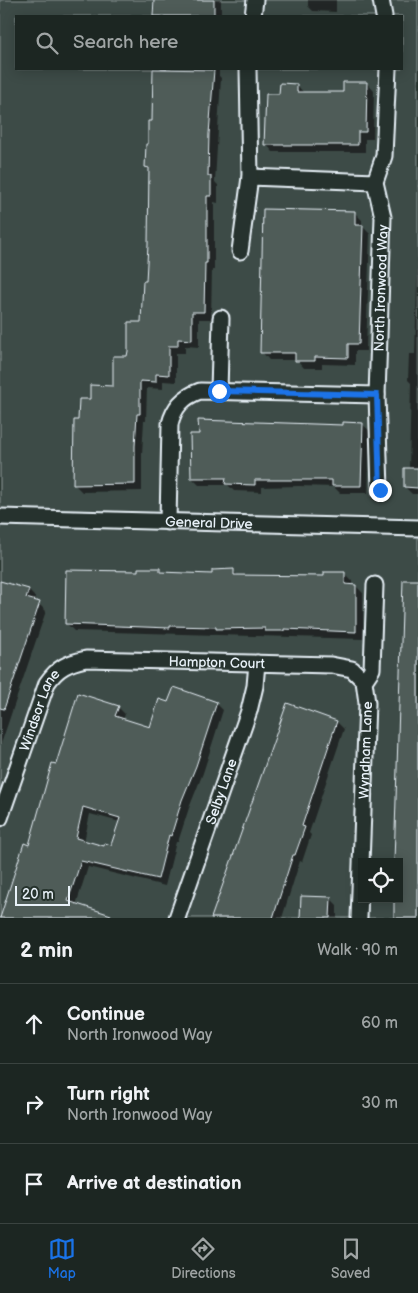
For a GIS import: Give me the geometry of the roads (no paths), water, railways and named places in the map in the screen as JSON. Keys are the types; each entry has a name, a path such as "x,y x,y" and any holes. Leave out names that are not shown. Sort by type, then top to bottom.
{"street":[{"path":"253,15 255,0"},
{"path":"381,0 384,15"},
{"path":"240,251 250,177 248,70"},
{"path":"250,177 375,182 384,156 388,70"},
{"name":"North Ironwood Way","path":"375,182 383,217 377,395 380,490"},
{"path":"219,391 221,318"},
{"path":"168,522 170,424 173,412 187,396 200,391 377,395"},
{"name":"General Drive","path":"0,517 418,528"},
{"name":"Wyndham Lane","path":"359,918 367,703 364,681 372,669 376,585"},
{"name":"Hampton Court","path":"65,664 86,659 331,665 352,669 364,681"},
{"name":"Selby Lane","path":"177,918 249,711 255,686 257,663"},
{"name":"Windsor Lane","path":"0,818 47,683 54,672 65,664"}]}
